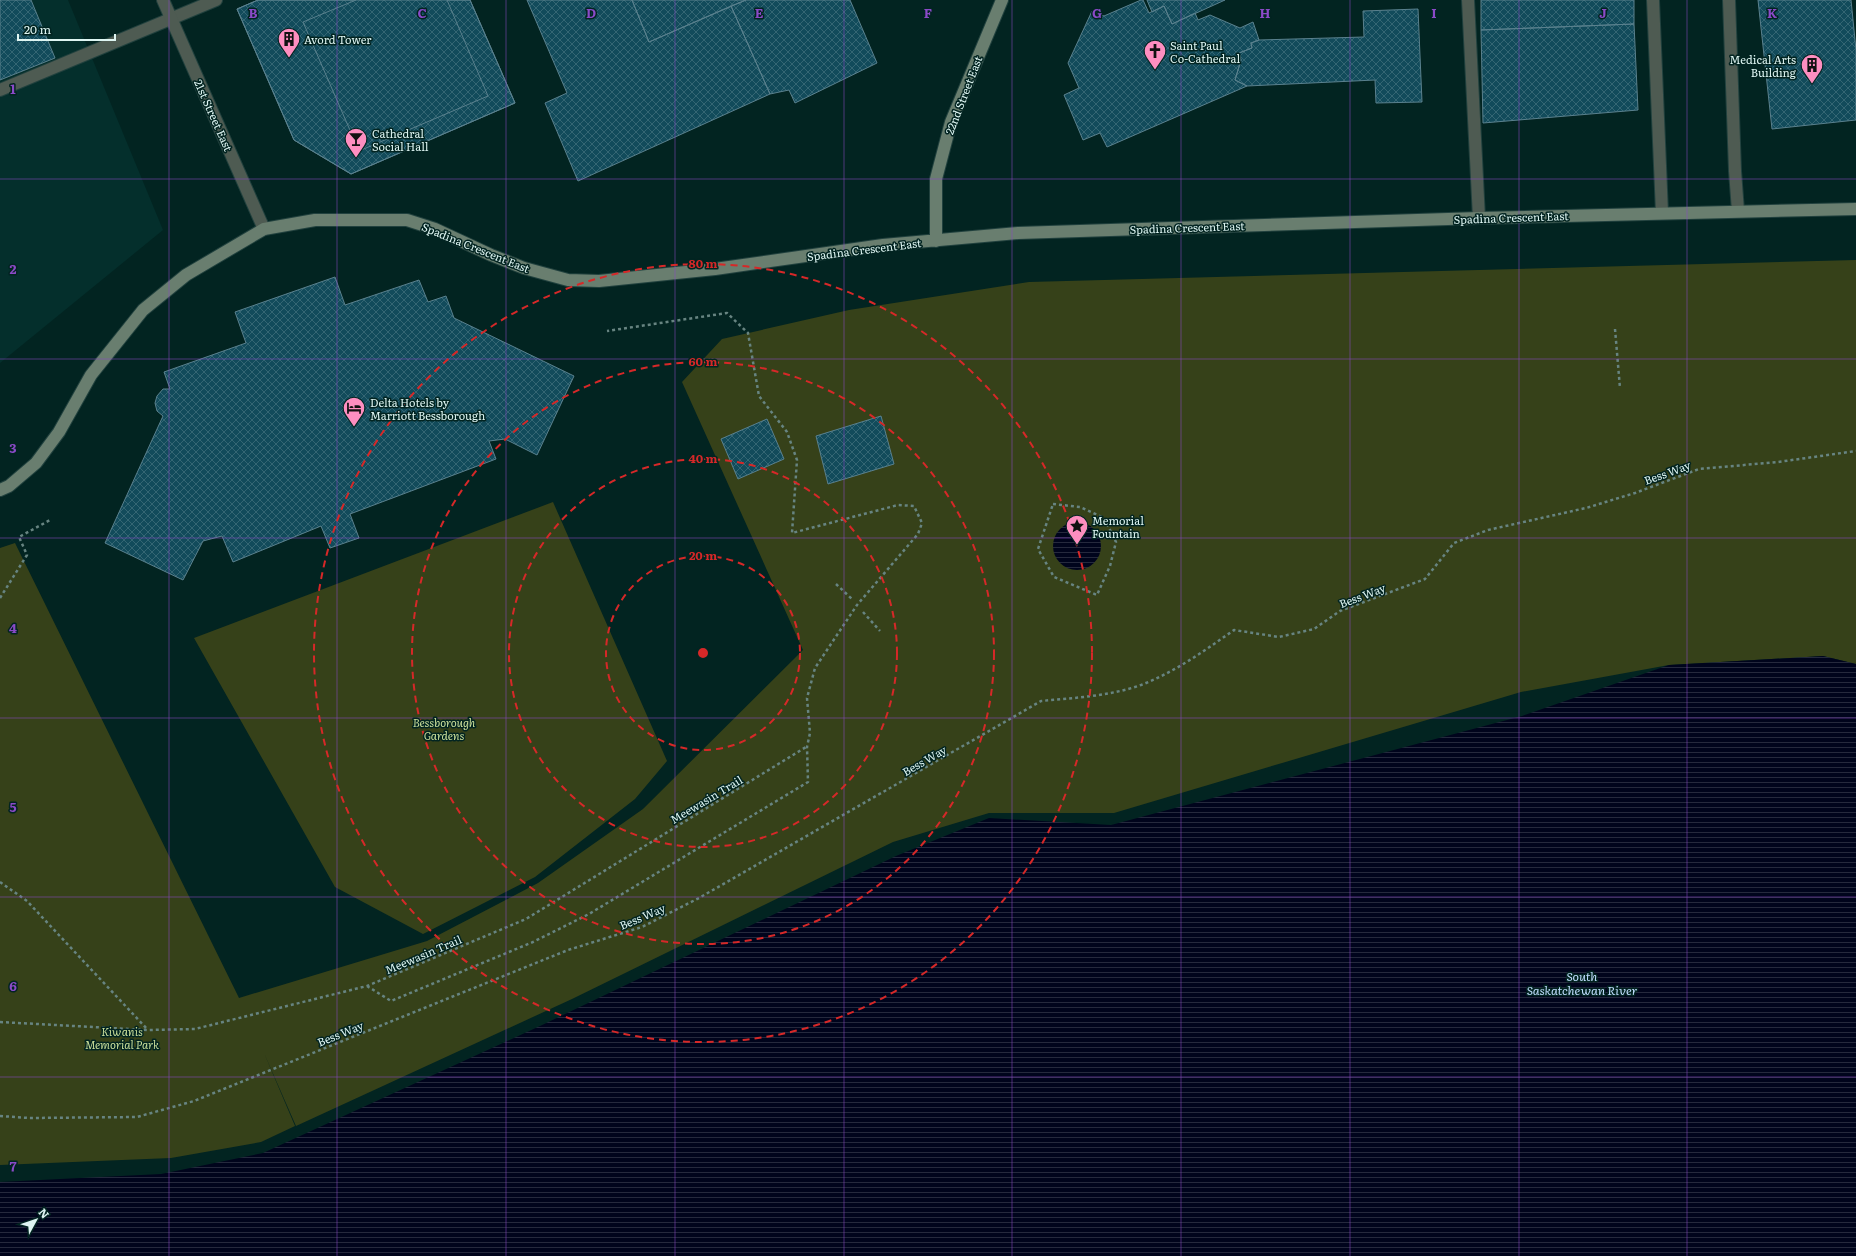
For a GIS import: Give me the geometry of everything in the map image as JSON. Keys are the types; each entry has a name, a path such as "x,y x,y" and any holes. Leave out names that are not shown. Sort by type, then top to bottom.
{"street":[{"name":"21st Street East","path":"163,0 264,229"},
{"path":"0,90 216,0"},
{"name":"22nd Street East","path":"936,241 936,179 951,122 1002,0"},
{"path":"1468,0 1479,218"},
{"path":"1653,0 1662,213"},
{"path":"1729,0 1735,171 1738,211"},
{"name":"Spadina Crescent East","path":"0,490 9,486 36,463 59,432 91,375 143,310 186,275 264,229 325,219 407,220 435,229 491,255 524,268 568,280 599,281 715,269 883,245 1018,233 1479,218 1856,209"}],"path":[{"path":"367,986 391,1001 533,942 589,914 808,782 807,747 810,733 807,698 815,668 858,605 918,534 922,523 914,506 898,505 792,533 797,460 787,432 759,396 748,332 727,312 607,331"},
{"path":"1615,329 1620,388"},
{"name":"Bess Way","path":"0,1116 29,1118 137,1116 194,1101 568,950 642,927 699,898 1041,701 1096,695 1141,685 1189,662 1234,630 1279,638 1314,629 1340,611 1425,579 1454,544 1488,530 1586,508 1635,493 1700,469 1778,462 1856,451"},
{"path":"1053,504 1080,507 1104,518 1116,542 1110,566 1097,595 1054,577 1038,550 1053,504"},
{"path":"0,598 27,555 19,538 50,520"},
{"path":"836,584 853,600"},
{"path":"863,612 880,631"},
{"name":"Meewasin Trail","path":"0,1022 148,1030 196,1029 367,986 526,919 807,747"},
{"path":"0,882 27,901 148,1030"}],"shaded area":[{"path":"0,0 68,0 163,230 0,363"}],"green space":[{"name":"Kiwanis Memorial Park","path":"1856,260 1856,664 1823,656 1669,665 1521,692 1114,813 989,813 893,842 572,999 296,1126 264,1053 295,1126 261,1142 171,1158 0,1165 0,548 15,543 239,998 427,941 538,883 643,809 803,650 682,382 722,339 849,310 1029,282"},
{"name":"Bessborough Gardens","path":"553,502 667,761 635,799 535,877 423,934 335,887 194,638"}],"water":[{"name":"Memorial Fountain","path":"1072,522 1082,522 1094,529 1101,541 1101,551 1094,563 1082,570 1072,570 1064,566 1057,559 1053,551 1053,541 1057,533 1064,526"},
{"name":"South Saskatchewan River","path":"1823,656 1856,664 1856,1256 0,1256 0,1182 161,1174 263,1153 540,1026 896,856 989,818 1111,825 1522,716 1669,665"}],"building":[{"path":"0,0 31,0 55,58 0,80"},
{"name":"Avord Tower","path":"258,0 356,0 303,22 359,151 488,96 447,0 470,0 515,103 351,174 294,140 237,9"},
{"path":"258,0 470,0 515,103 351,174 294,140 237,9"},
{"path":"527,0 632,0 649,42 731,6 770,94 578,181 545,103 567,93"},
{"path":"632,0 746,0 649,42"},
{"path":"746,0 850,0 877,63 795,103 789,90 770,94 731,6"},
{"name":"Saint Paul Co-Cathedral","path":"1143,0 1149,13 1164,6 1172,24 1195,13 1198,20 1210,15 1240,28 1253,22 1259,40 1251,43 1252,48 1239,53 1241,60 1235,80 1247,86 1107,147 1100,133 1083,140 1064,95 1079,88 1068,63 1092,11 1104,16"},
{"path":"1147,0 1225,0 1172,24 1164,6 1152,12"},
{"path":"1481,0 1634,0 1634,24 1481,30"},
{"name":"Medical Arts Building","path":"1758,0 1851,0 1856,50 1856,120 1772,129"},
{"path":"1418,9 1422,102 1376,103 1375,80 1247,86 1235,80 1241,60 1239,53 1252,48 1251,43 1259,40 1364,37 1363,11"},
{"path":"1634,24 1638,110 1483,123 1481,30"},
{"name":"Delta Hotels by Marriott Bessborough","path":"335,277 345,305 419,280 428,302 446,296 454,318 574,376 537,455 505,439 489,441 496,459 350,514 359,538 330,548 321,526 233,562 222,536 203,541 183,580 105,543 163,416 157,411 155,403 157,396 163,389 170,389 164,372 246,343 235,312"},
{"path":"881,416 894,464 828,484 816,436"},
{"path":"767,419 784,459 738,479 721,439"}],"place":[{"name":"Avord Tower","path":"289,58"},
{"name":"Saint Paul Co-Cathedral","path":"1155,70"},
{"name":"Medical Arts Building","path":"1812,84"},
{"name":"Cathedral Social Hall","path":"356,158"},
{"name":"Delta Hotels by Marriott Bessborough","path":"354,428"},
{"name":"Memorial Fountain","path":"1077,546"}]}
